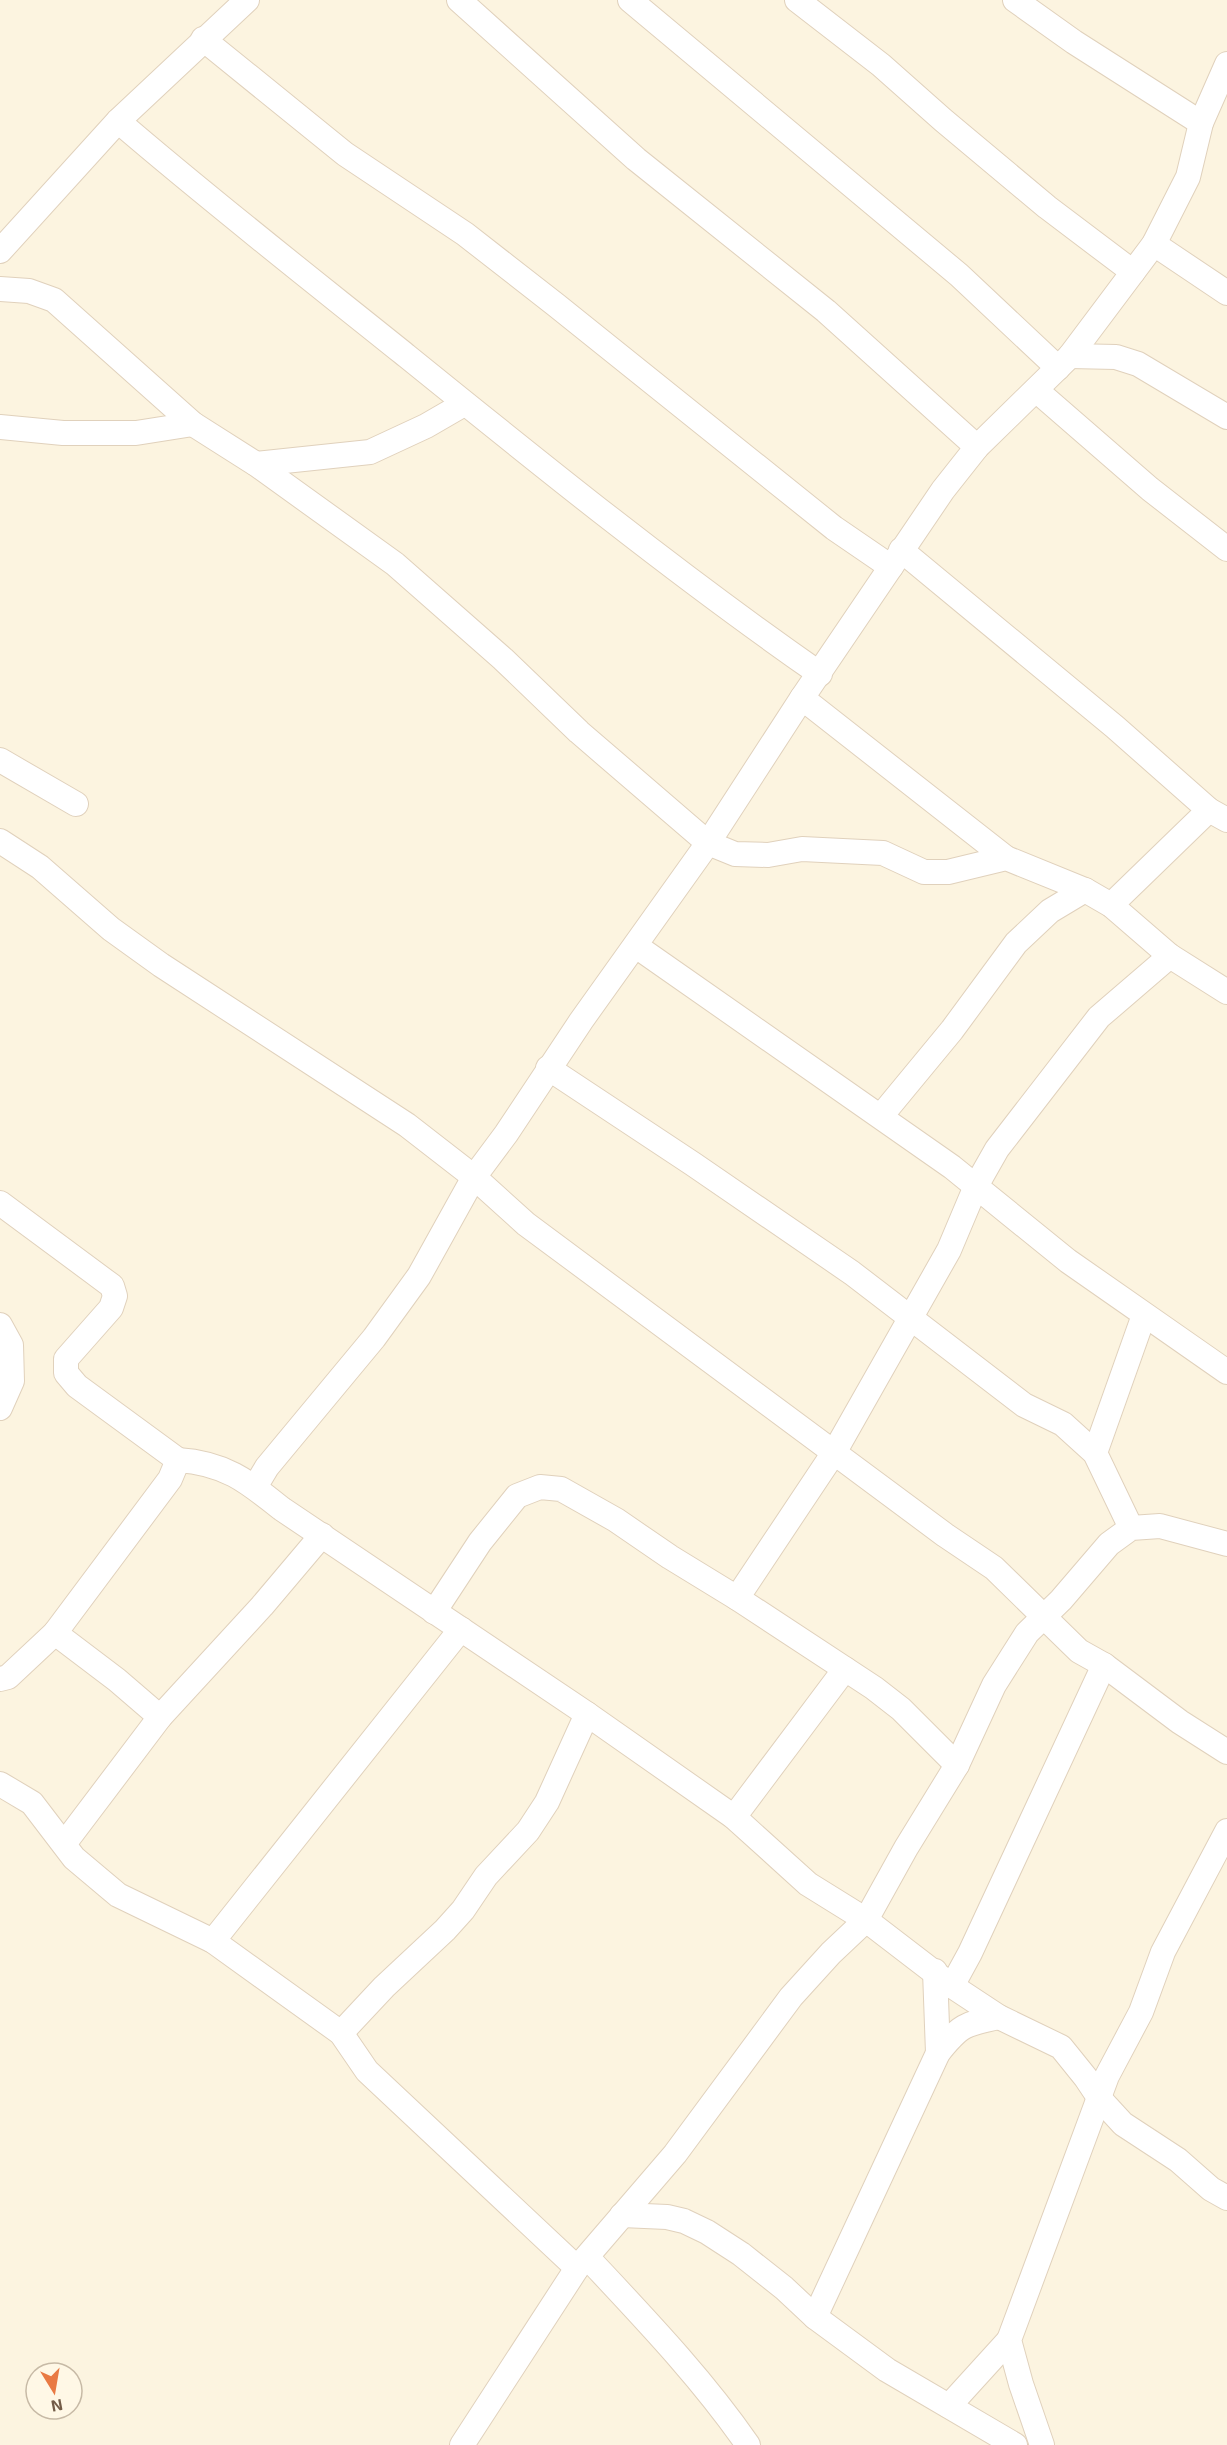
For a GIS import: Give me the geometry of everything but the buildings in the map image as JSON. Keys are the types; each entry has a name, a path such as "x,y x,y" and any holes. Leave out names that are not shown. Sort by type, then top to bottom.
{"street":[{"path":"0,251 118,121 246,0"},
{"path":"459,0 636,159 826,311 977,447"},
{"path":"630,0 1064,362 1116,357 1138,363 1227,417"},
{"path":"796,0 881,65 1047,207 1133,272"},
{"path":"1016,0 1074,42 1201,123"},
{"path":"203,39 345,154 465,234 834,528 896,558 1115,727 1218,815 1111,905"},
{"path":"255,1487 267,1467 374,1338 419,1276 474,1177 506,1134 548,1068 708,843 802,698 943,490 977,447 1064,362 1154,244 1188,177 1201,123 1227,64"},
{"path":"118,121 221,208 464,404 760,633 820,674"},
{"path":"1154,244 1227,293"},
{"path":"0,289 29,291 54,300 193,424 256,464 395,564 503,659 579,732 708,843 735,854 768,855 802,849 883,853 924,872 948,872 1006,858"},
{"path":"1036,390 1150,489 1227,549"},
{"path":"256,464 370,452 426,426 464,404"},
{"path":"0,427 63,433 136,433 193,424"},
{"path":"802,698 1006,858 1085,890 1111,905 1170,956 1227,992"},
{"path":"0,760 76,804"},
{"path":"0,841 40,867 111,929 161,965 398,1119 474,1177 526,1224 717,1367 835,1451 945,1535 994,1568 1045,1615 1079,1651 1104,1665 1180,1722 1227,1752"},
{"path":"881,1116 952,1030 1016,943 1050,911 1085,890"},
{"path":"636,946 881,1116 976,1186 1068,1261 1227,1372"},
{"path":"737,1598 835,1451 949,1250 976,1186 997,1149 1099,1017 1170,956"},
{"path":"548,1068 852,1273 1024,1405 1063,1424 1095,1453 1131,1528"},
{"path":"0,1203 112,1286 115,1296 111,1308 66,1359 66,1373 77,1386 178,1460 219,1466 255,1487 282,1509 587,1714 734,1817 808,1884 866,1920 943,1979 999,2017 1061,2047 1100,2099 1123,2124 1178,2160 1211,2189 1227,2198"},
{"path":"1095,1453 1144,1315"},
{"path":"0,1325 11,1345 12,1381 0,1408"},
{"path":"0,1679 8,1677 55,1633 170,1479 178,1460"},
{"path":"434,1612 480,1542 517,1496 540,1487 561,1489 616,1520 874,1688 901,1709 957,1766"},
{"path":"462,2445 582,2262 675,2154 791,1997 831,1953 866,1920 906,1848 957,1766 994,1685 1027,1633 1109,1544 1131,1528 1160,1526 1227,1544"},
{"path":"64,1844 159,1717 262,1606 322,1535"},
{"path":"213,1941 461,1629"},
{"path":"55,1633 117,1680 159,1717"},
{"path":"938,2053 943,1979 970,1953 1104,1665"},
{"path":"734,1817 844,1668"},
{"path":"341,2033 384,1987 445,1930 463,1910 486,1876 528,1831 547,1802 587,1714"},
{"path":"0,1784 32,1803 74,1858 118,1895 213,1941 341,2033 367,2071 582,2262 665,2341 728,2416 748,2445"},
{"path":"949,2406 1009,2340 1107,2076 1141,2012 1163,1952 1227,1832"},
{"path":"815,2317 938,2053 954,2032 964,2026 999,2017"},
{"path":"622,2216 667,2217 684,2221 707,2232 784,2288 815,2317 887,2370 1015,2445"},
{"path":"1009,2340 1042,2445"}]}
